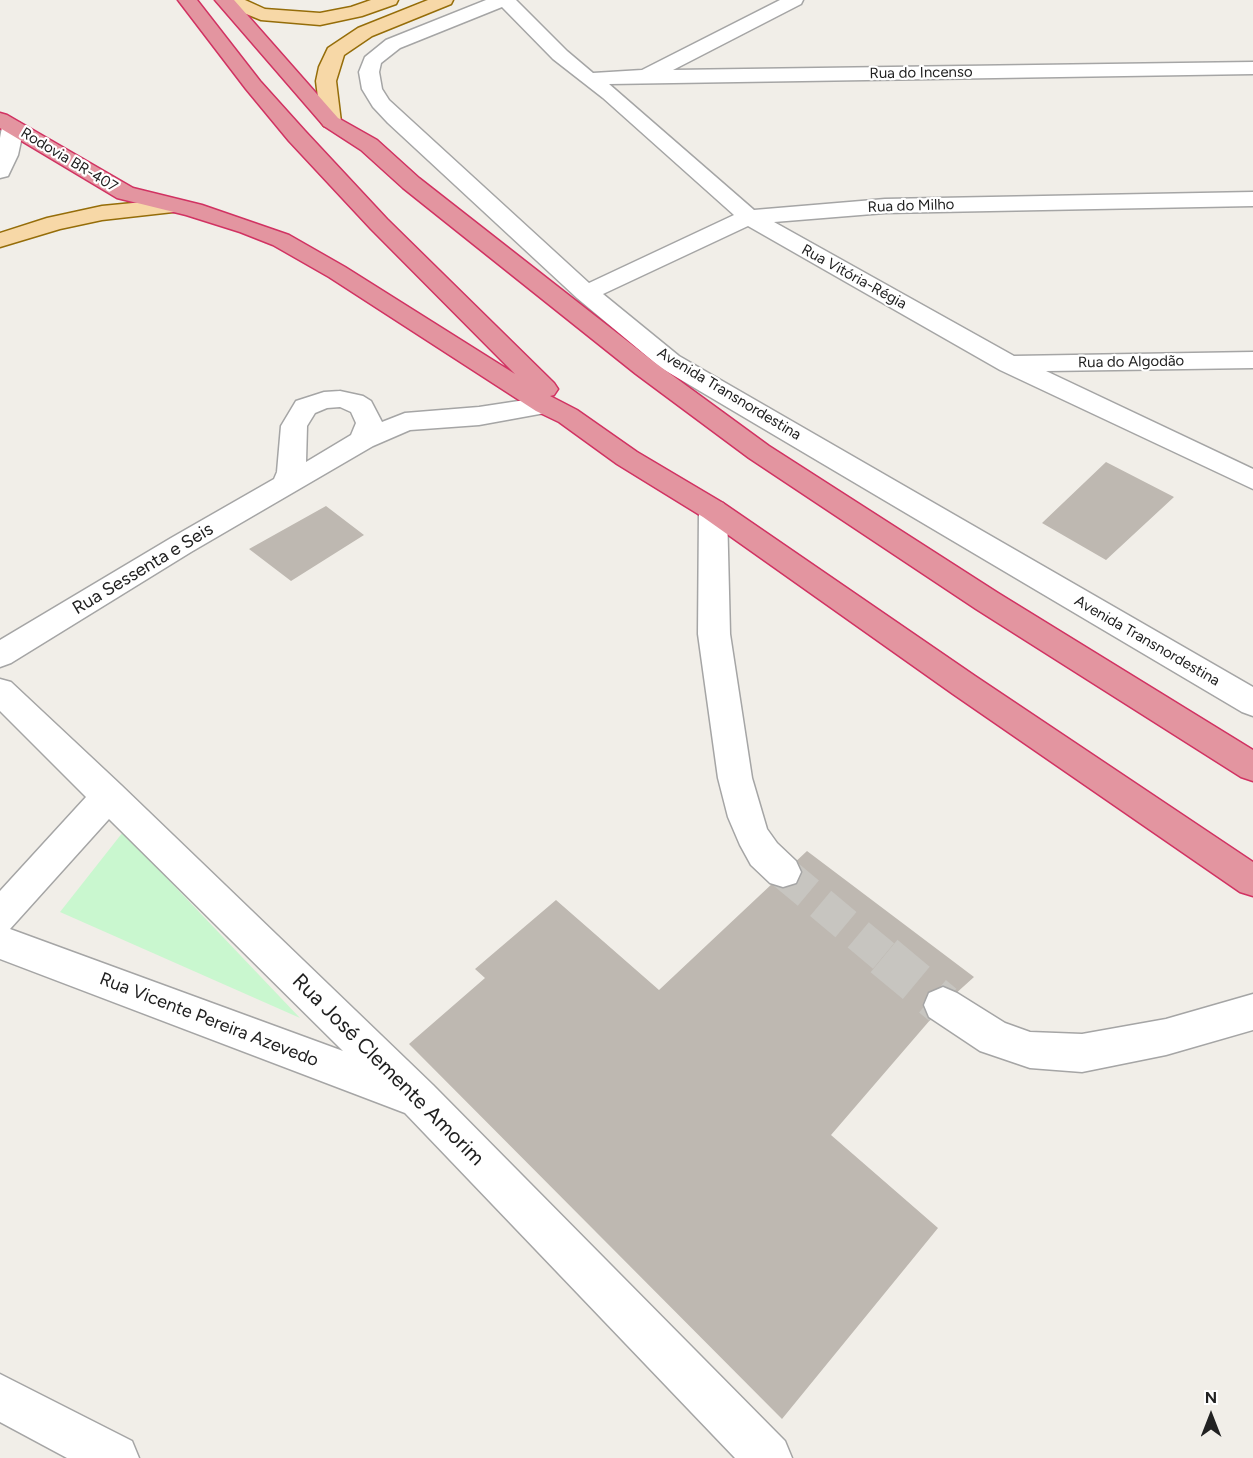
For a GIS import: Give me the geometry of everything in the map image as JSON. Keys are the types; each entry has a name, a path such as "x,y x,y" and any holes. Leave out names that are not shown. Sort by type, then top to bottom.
{"highway":[{"path":"187,0 253,85 297,136 379,224 545,389 557,410 627,458 713,510 964,685 1253,881"},
{"path":"224,0 331,122 369,145 411,183 618,347 759,452 987,601 1253,767"},
{"name":"Rodovia BR-407","path":"6,123 125,193 223,219 281,240 337,272 557,410"}],"main road":[{"path":"229,0 261,14 320,19 355,12 389,0"},
{"path":"331,122 326,81 328,67 335,52 365,32 444,0"},
{"path":"0,240 55,223 102,213 174,206"}],"street":[{"name":"Rua Vitória-Régia","path":"504,0 588,79 610,94 748,217 1009,364 1253,480"},
{"name":"Avenida Transnordestina","path":"504,0 393,44 372,61 369,72 372,89 380,103 394,119 585,293 670,362 1253,703"},
{"path":"644,76 794,0"},
{"name":"Rua do Incenso","path":"588,79 644,76 1253,68"},
{"path":"0,171 7,155 6,123"},
{"name":"Rua do Milho","path":"585,293 748,217 885,206 1253,199"},
{"name":"Rua do Algodão","path":"1009,364 1253,360"},
{"path":"286,485 291,472 294,426 305,407 324,400 354,402 362,407 369,423 363,440"},
{"name":"Rua Sessenta e Seis","path":"0,655 181,545 363,440 405,422 427,418 557,410"},
{"path":"713,510 714,634 735,778 752,835 764,854 783,872"},
{"name":"Rua José Clemente Amorim","path":"0,691 419,1099 768,1458"},
{"path":"0,917 109,795"},
{"name":"Rua Vicente Pereira Azevedo","path":"0,942 419,1099"},
{"path":"943,1005 994,1038 1030,1050 1082,1053 1166,1037 1253,1012"},
{"path":"0,1397 115,1458"}],"green space":[{"path":"123,832 300,1018 60,912"}],"building":[{"path":"1106,462 1174,497 1106,560 1042,523"},
{"path":"326,506 364,535 291,581 249,549"},
{"path":"807,851 974,977 943,1005 831,1135 938,1228 782,1419 409,1044 485,978 475,969 556,900 659,990"}],"tunnel":[{"path":"783,872 886,958"},
{"path":"884,956 943,1005"}]}
